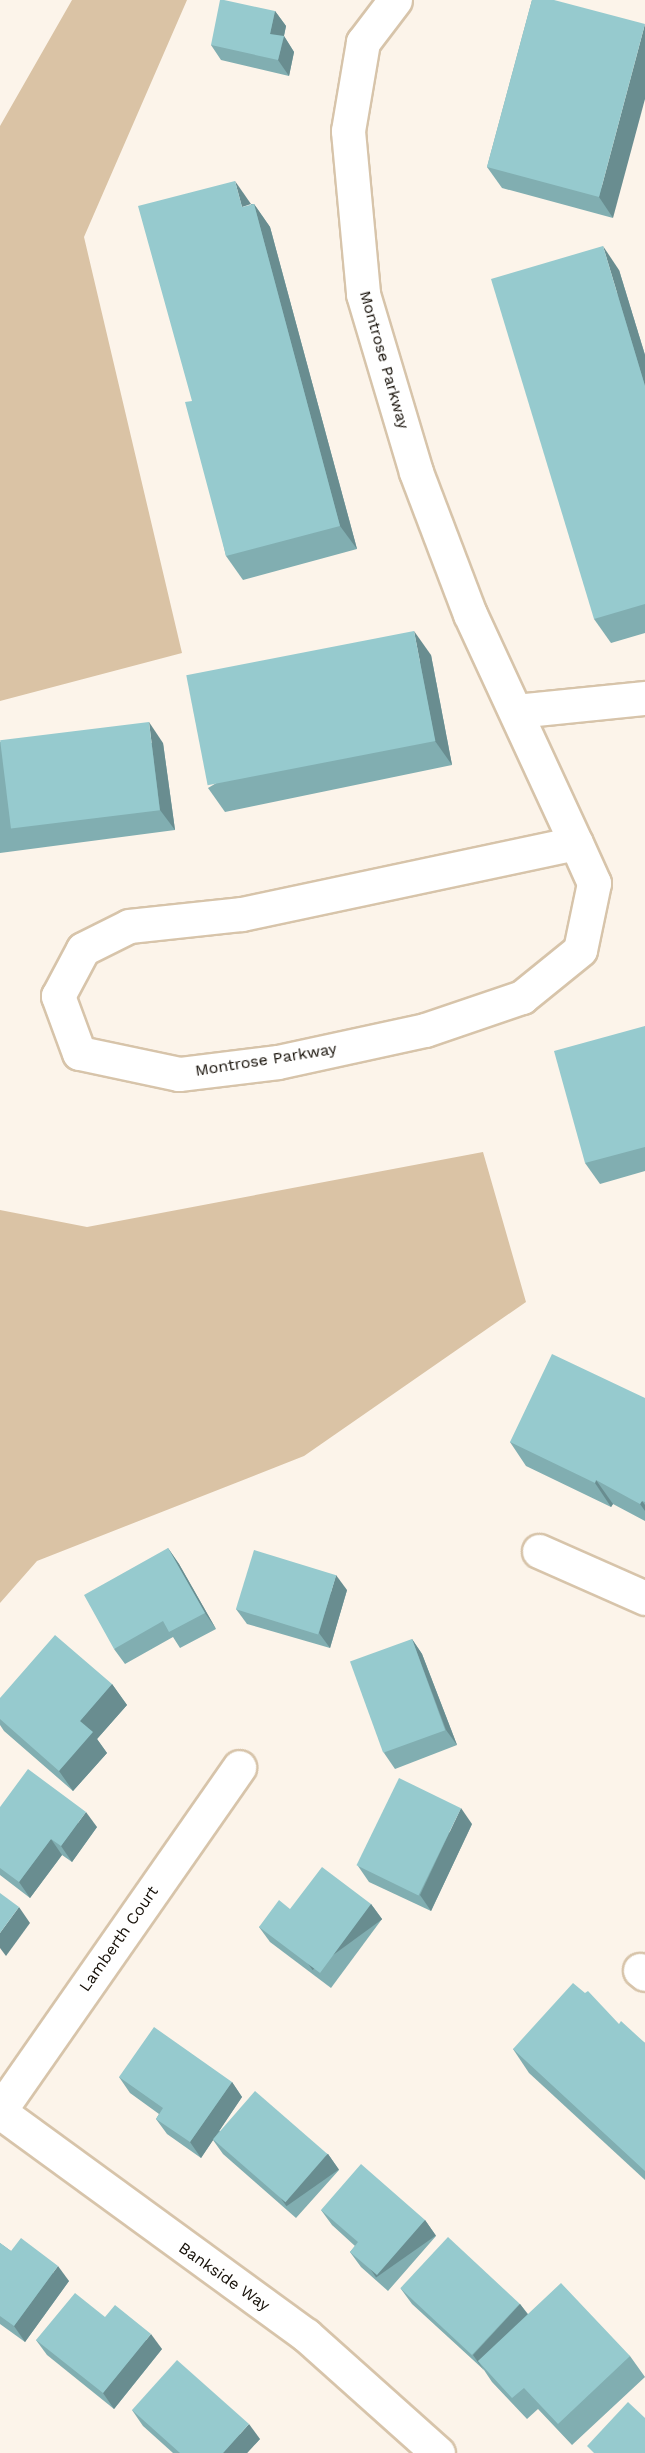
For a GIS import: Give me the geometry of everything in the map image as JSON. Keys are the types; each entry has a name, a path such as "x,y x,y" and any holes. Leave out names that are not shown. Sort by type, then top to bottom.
{"street":[{"name":"Montrose Parkway","path":"395,0 363,42 348,131 363,294 416,472 470,614 516,711 576,843 594,884 580,950 522,997 425,1030 278,1062 179,1074 79,1053 58,996 83,949 129,926 242,914 576,843"},
{"path":"516,711 645,698"},
{"path":"539,1551 645,1598"},
{"name":"Lamberth Court","path":"0,2111 239,1767"},
{"name":"Bankside Way","path":"0,2111 306,2335 438,2453"}],"shaded area":[{"path":"72,0 187,0 84,237 182,653 0,701 0,126"},
{"path":"483,1152 526,1302 304,1456 37,1561 0,1603 0,1210 87,1227"}],"building":[{"path":"220,0 275,11 270,34 284,36 278,60 211,45"},
{"path":"532,0 554,0 645,24 599,197 487,167"},
{"path":"235,181 242,207 254,204 340,526 226,556 185,402 192,401 138,206"},
{"path":"603,246 645,386 645,604 594,619 491,279"},
{"path":"414,631 435,741 208,785 186,675"},
{"path":"149,722 160,810 11,829 0,740"},
{"path":"645,1026 645,1147 585,1163 554,1051"},
{"path":"552,1354 645,1398 645,1502 642,1501 640,1504 596,1480 595,1483 510,1442"},
{"path":"168,1548 205,1613 169,1632 163,1621 114,1649 84,1595"},
{"path":"254,1550 336,1575 318,1634 236,1609"},
{"path":"55,1635 112,1684 80,1721 93,1732 59,1771 0,1719 0,1698"},
{"path":"412,1639 445,1730 383,1753 350,1662"},
{"path":"28,1769 86,1812 61,1846 51,1839 19,1882 0,1868 0,1807"},
{"path":"399,1778 461,1808 418,1895 356,1865"},
{"path":"322,1867 371,1904 320,1973 259,1927 279,1900 290,1909"},
{"path":"0,1893 19,1907 0,1933"},
{"path":"573,1983 585,1993 588,1991 619,2024 621,2021 645,2043 645,2171 513,2049"},
{"path":"154,2027 232,2082 190,2142 156,2119 163,2108 119,2077"},
{"path":"255,2091 327,2154 285,2202 213,2139"},
{"path":"361,2164 425,2220 377,2275 350,2252 358,2242 321,2210"},
{"path":"448,2237 520,2304 472,2355 400,2288"},
{"path":"21,2238 58,2266 14,2326 0,2316 0,2243 11,2251"},
{"path":"561,2283 630,2356 558,2424 524,2388 512,2398 478,2361"},
{"path":"75,2293 105,2317 115,2305 151,2334 103,2393 36,2340"},
{"path":"177,2360 249,2424 223,2453 180,2453 132,2410"},
{"path":"628,2402 645,2418 645,2453 594,2453 587,2446"}]}
